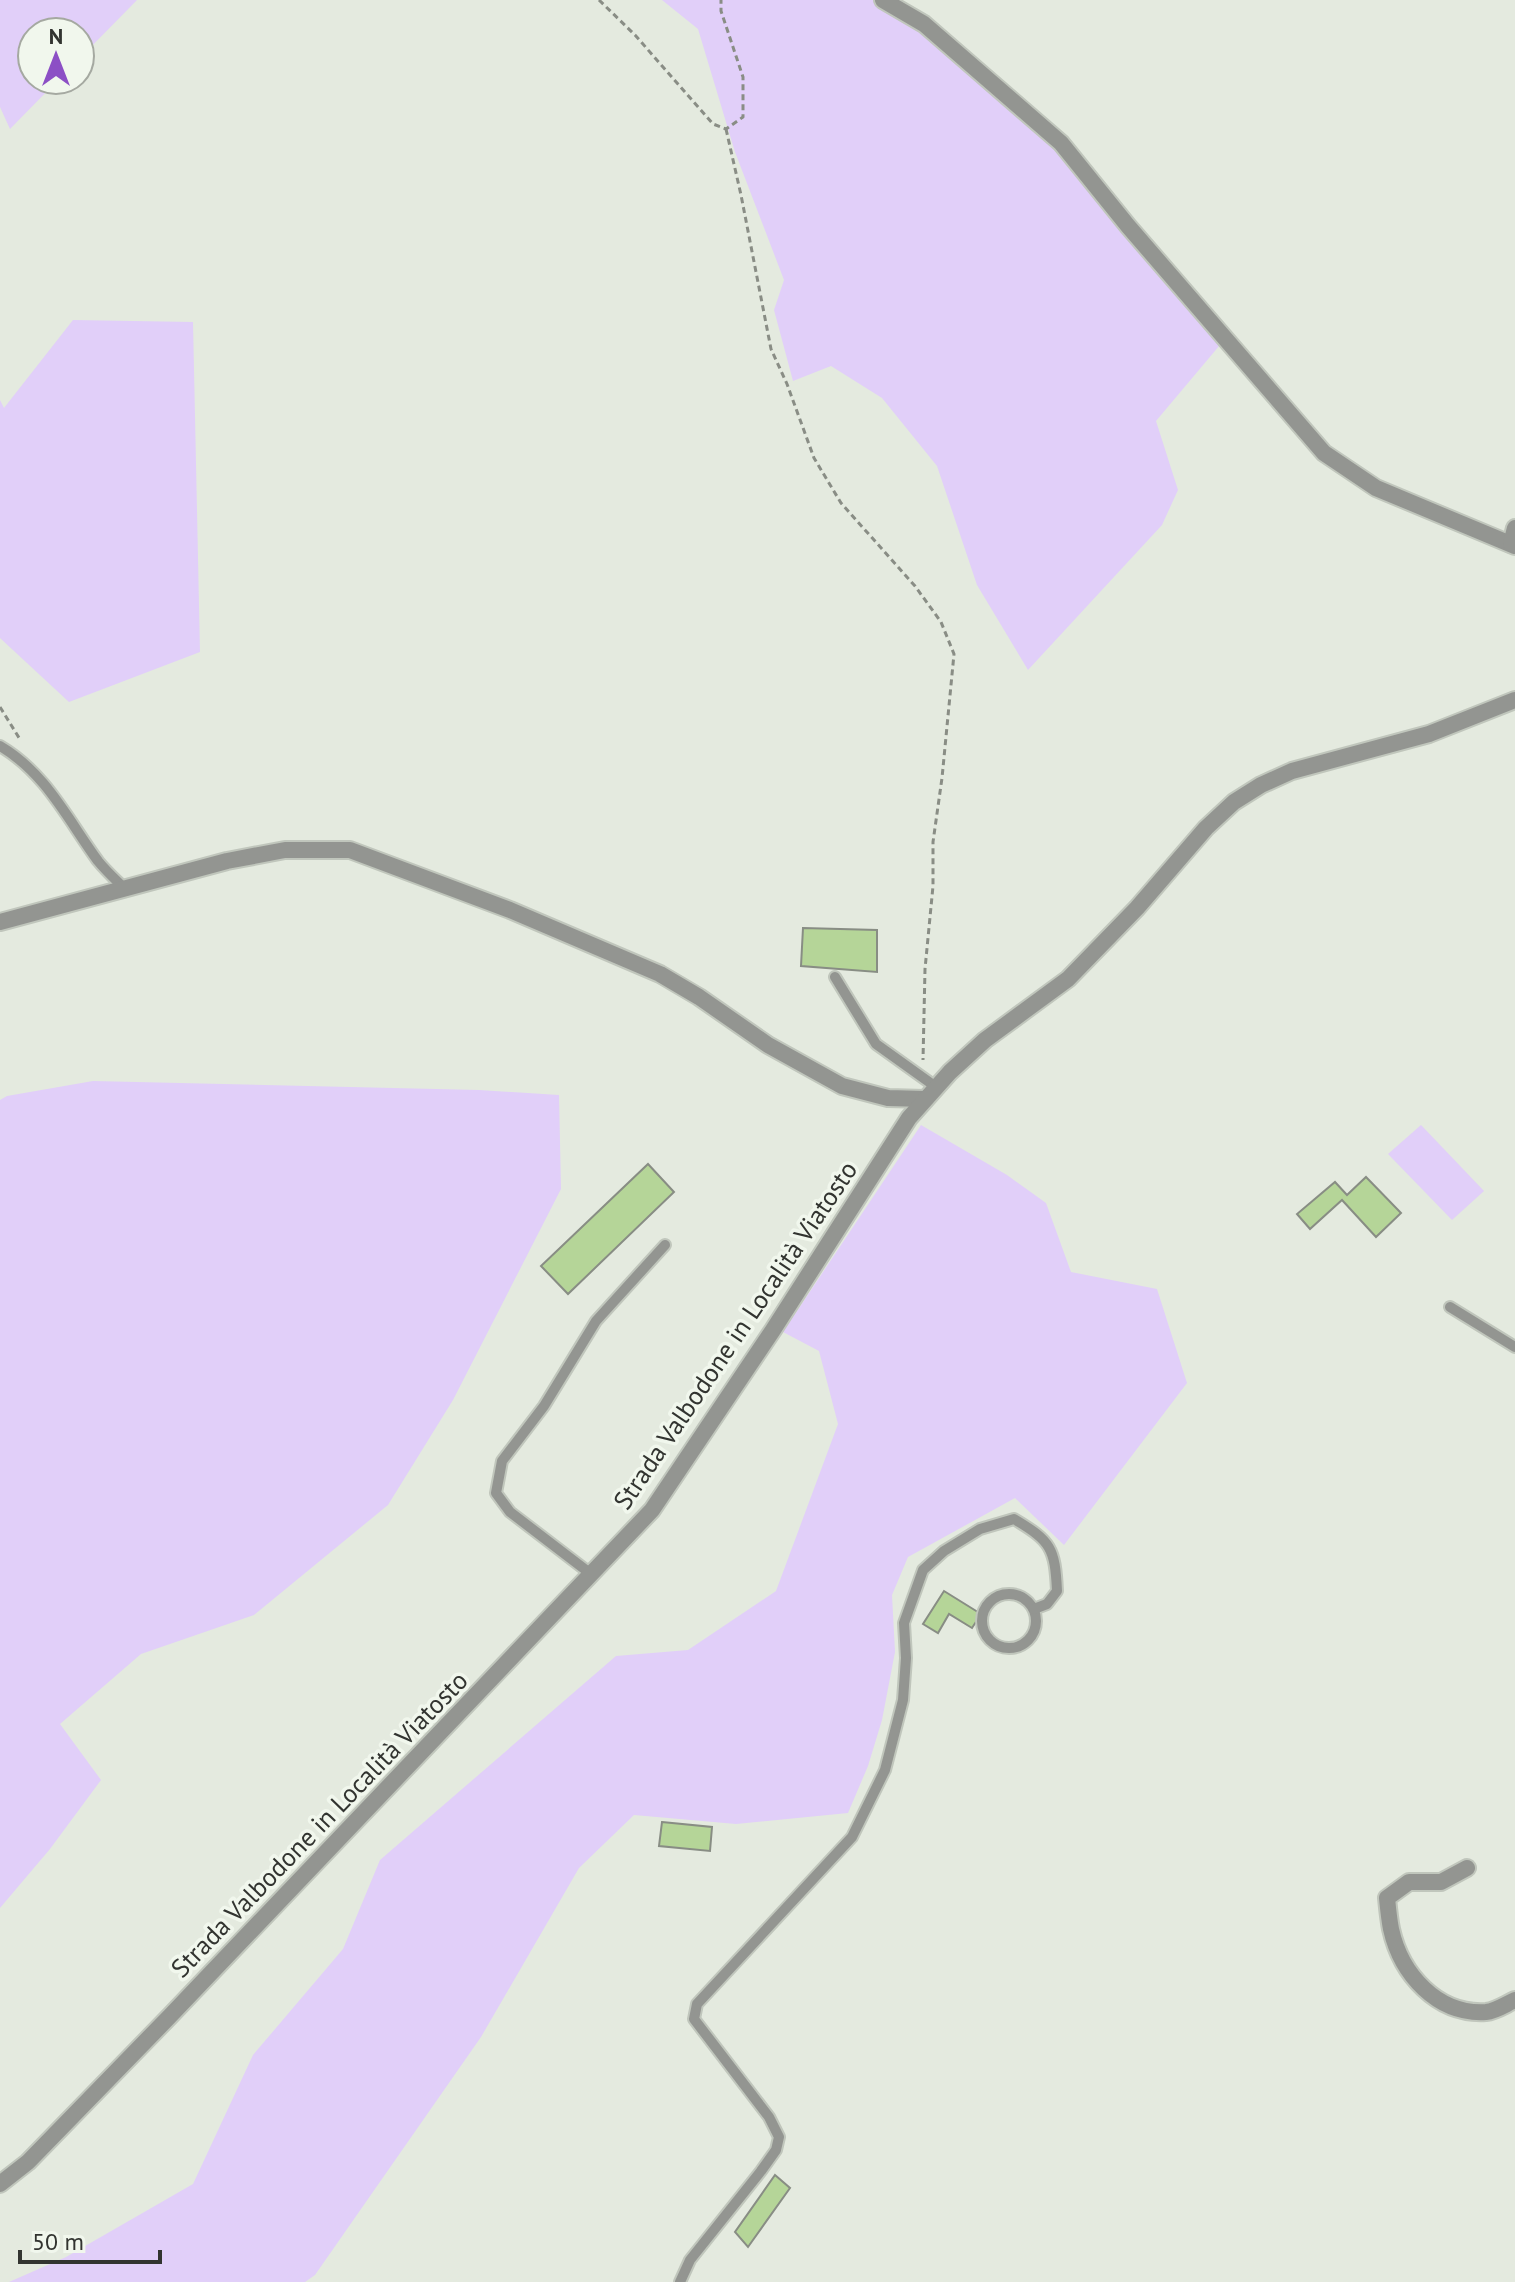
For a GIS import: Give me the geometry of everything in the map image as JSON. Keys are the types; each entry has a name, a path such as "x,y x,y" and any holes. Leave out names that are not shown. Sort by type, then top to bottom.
{"street":[{"path":"883,0 924,24 1061,143 1128,226 1324,453 1376,488 1514,540"},
{"name":"Strada Valbodone in Località Viatosto","path":"0,2184 28,2162 170,2016 652,1510 929,1089 985,1040 1068,979 1137,908 1177,859 1234,802 1292,771 1429,734 1515,700"},
{"path":"0,922 227,861 285,850 350,850 510,910 660,974 768,1045 842,1086 888,1098 929,1089"},
{"path":"1467,1868 1441,1882 1409,1882 1387,1898 1391,1930 1416,1982 1439,2001 1463,2011 1489,2012 1515,2000"}],"lane":[{"path":"0,746 27,766 51,790 99,863 125,889"},
{"path":"835,977 876,1044 929,1089"},
{"path":"591,1574 510,1512 496,1493 502,1461 544,1406 596,1321 665,1245"},
{"path":"1450,1307 1515,1347"},
{"path":"680,2282 690,2260 776,2150 779,2137 769,2117 694,2019 697,2004 852,1837 885,1770 903,1700 906,1658 904,1623 923,1570 944,1551 980,1529 1014,1519 1040,1534 1056,1559 1057,1591 1047,1604 1034,1609"},
{"path":"1001,1594 1020,1596 1034,1609 1036,1628 1026,1644 1007,1649 990,1642 981,1624 986,1605 1001,1594"}],"path":[{"path":"599,0 635,35 713,124 726,129"},
{"path":"721,0 721,11 743,77 743,117 726,129"},
{"path":"726,129 771,349 814,458 841,503 924,598 941,622 954,654 933,842 933,886 925,969 922,1055 929,1089"}],"shaded area":[{"path":"0,0 137,0 96,42 96,16 16,16 16,96 42,96 10,129 0,107"},
{"path":"662,0 883,0 1007,94 1225,339 1156,421 1178,490 1162,525 1028,670 977,585 937,466 882,398 831,366 793,381 774,310 784,280 735,152 698,29"},
{"path":"73,320 193,322 200,652 69,702 0,638 0,400 4,408"},
{"path":"93,1081 479,1090 559,1095 561,1189 453,1400 388,1505 254,1615 141,1654 60,1724 101,1780 50,1849 0,1908 0,1100 7,1096"},
{"path":"921,1125 1007,1175 1046,1203 1071,1272 1157,1289 1187,1383 1064,1545 1015,1498 908,1557 892,1595 895,1652 882,1720 868,1766 848,1813 736,1824 634,1815 579,1868 481,2037 315,2275 305,2282 9,2282 66,2257 193,2184 253,2055 343,1949 380,1860 616,1656 688,1650 776,1591 838,1424 819,1351 783,1332"},
{"path":"1421,1125 1484,1191 1452,1220 1388,1154"}],"building":[{"path":"803,928 877,930 877,972 801,966"},
{"path":"648,1164 674,1192 568,1294 541,1266"},
{"path":"1366,1177 1401,1213 1376,1237 1342,1200 1310,1229 1297,1214 1335,1182 1347,1195"},
{"path":"944,1591 981,1614 972,1628 949,1614 938,1633 923,1624"},
{"path":"662,1822 712,1827 710,1851 659,1846"},
{"path":"775,2175 790,2188 748,2247 735,2232"}]}
